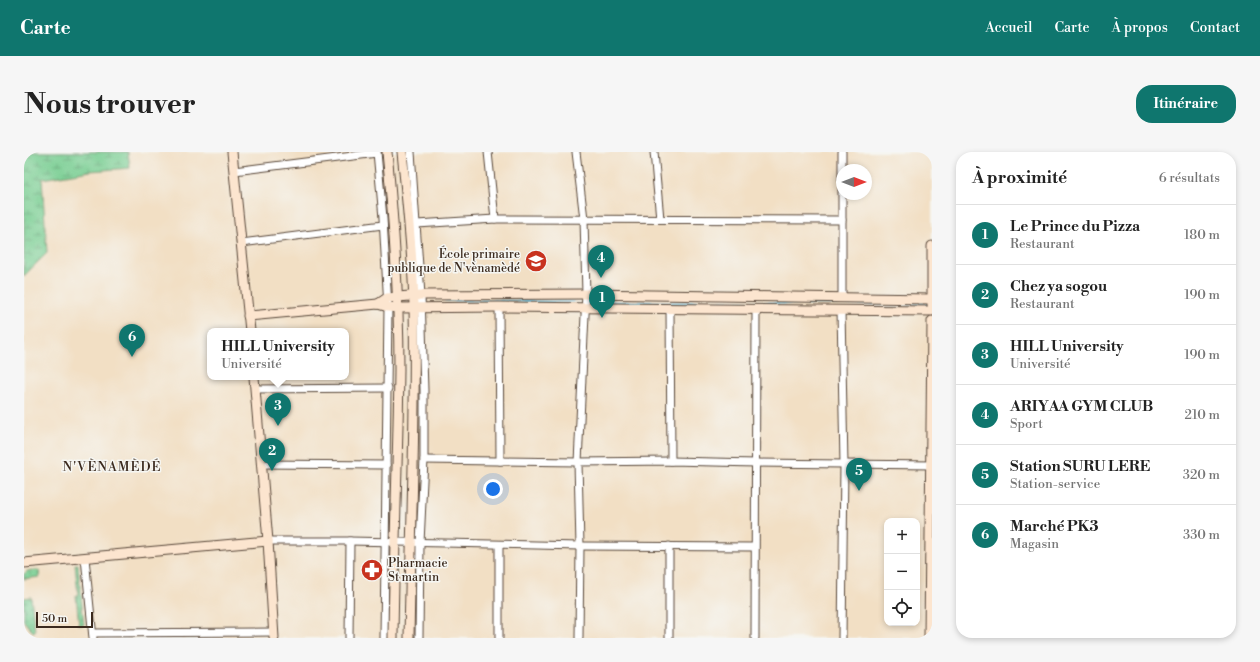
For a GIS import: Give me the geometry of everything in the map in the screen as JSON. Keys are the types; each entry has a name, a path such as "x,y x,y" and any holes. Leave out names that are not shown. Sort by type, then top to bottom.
{"street":[{"path":"232,152 250,328"},
{"path":"234,171 380,152"},
{"path":"380,152 387,303 388,388 386,465 393,638"},
{"path":"380,152 393,216 398,308 399,370 384,638"},
{"path":"402,152 418,307 424,460 415,543 409,638"},
{"path":"411,152 416,224 417,295"},
{"path":"488,152 495,219"},
{"path":"576,152 584,219 586,294 578,462 580,546 579,638"},
{"path":"654,152 660,219"},
{"path":"842,152 842,297"},
{"path":"416,224 495,219 842,220"},
{"path":"241,243 383,225"},
{"path":"387,303 398,308 499,307 756,310 932,309 932,246"},
{"path":"248,316 387,303 397,297 417,295 586,294 932,299"},
{"path":"418,307 413,468 419,638"},
{"path":"499,307 500,461"},
{"path":"670,309 671,461"},
{"path":"755,638 754,547 756,463 756,310"},
{"path":"841,310 844,465 842,638"},
{"path":"929,638 932,321"},
{"path":"84,558 93,635 273,635 268,541 254,380"},
{"path":"255,389 388,388"},
{"path":"424,460 578,462 671,461 844,465 931,465"},
{"path":"261,464 386,465"},
{"path":"24,563 268,541 754,547"},
{"path":"349,638 350,541"},
{"path":"499,545 499,638"},
{"path":"669,546 669,638"}],"green space":[{"path":"24,152 128,152 130,168 90,171 42,179 47,253 24,276"},
{"path":"75,564 78,564 84,625 79,625"},
{"path":"39,570 40,577 24,579 24,574 27,571"},
{"path":"31,597 35,631 33,632 24,621 24,598"}],"waterway":[{"path":"445,300 573,302"},
{"path":"596,302 930,304"}],"place":[{"name":"École primaire publique de N'vènamèdé","path":"536,261"},
{"name":"ARIYAA GYM CLUB","path":"601,278"},
{"name":"Le Prince du Pizza","path":"602,318"},
{"name":"Marché PK3","path":"132,357"},
{"name":"HILL University","path":"278,426"},
{"name":"Chez ya sogou","path":"272,471"},
{"name":"Station SURU LERE","path":"859,491"},
{"name":"Pharmacie St martin","path":"372,570"}],"district":[{"name":"N'VÈNAMÈDÉ","path":"112,467"}]}
